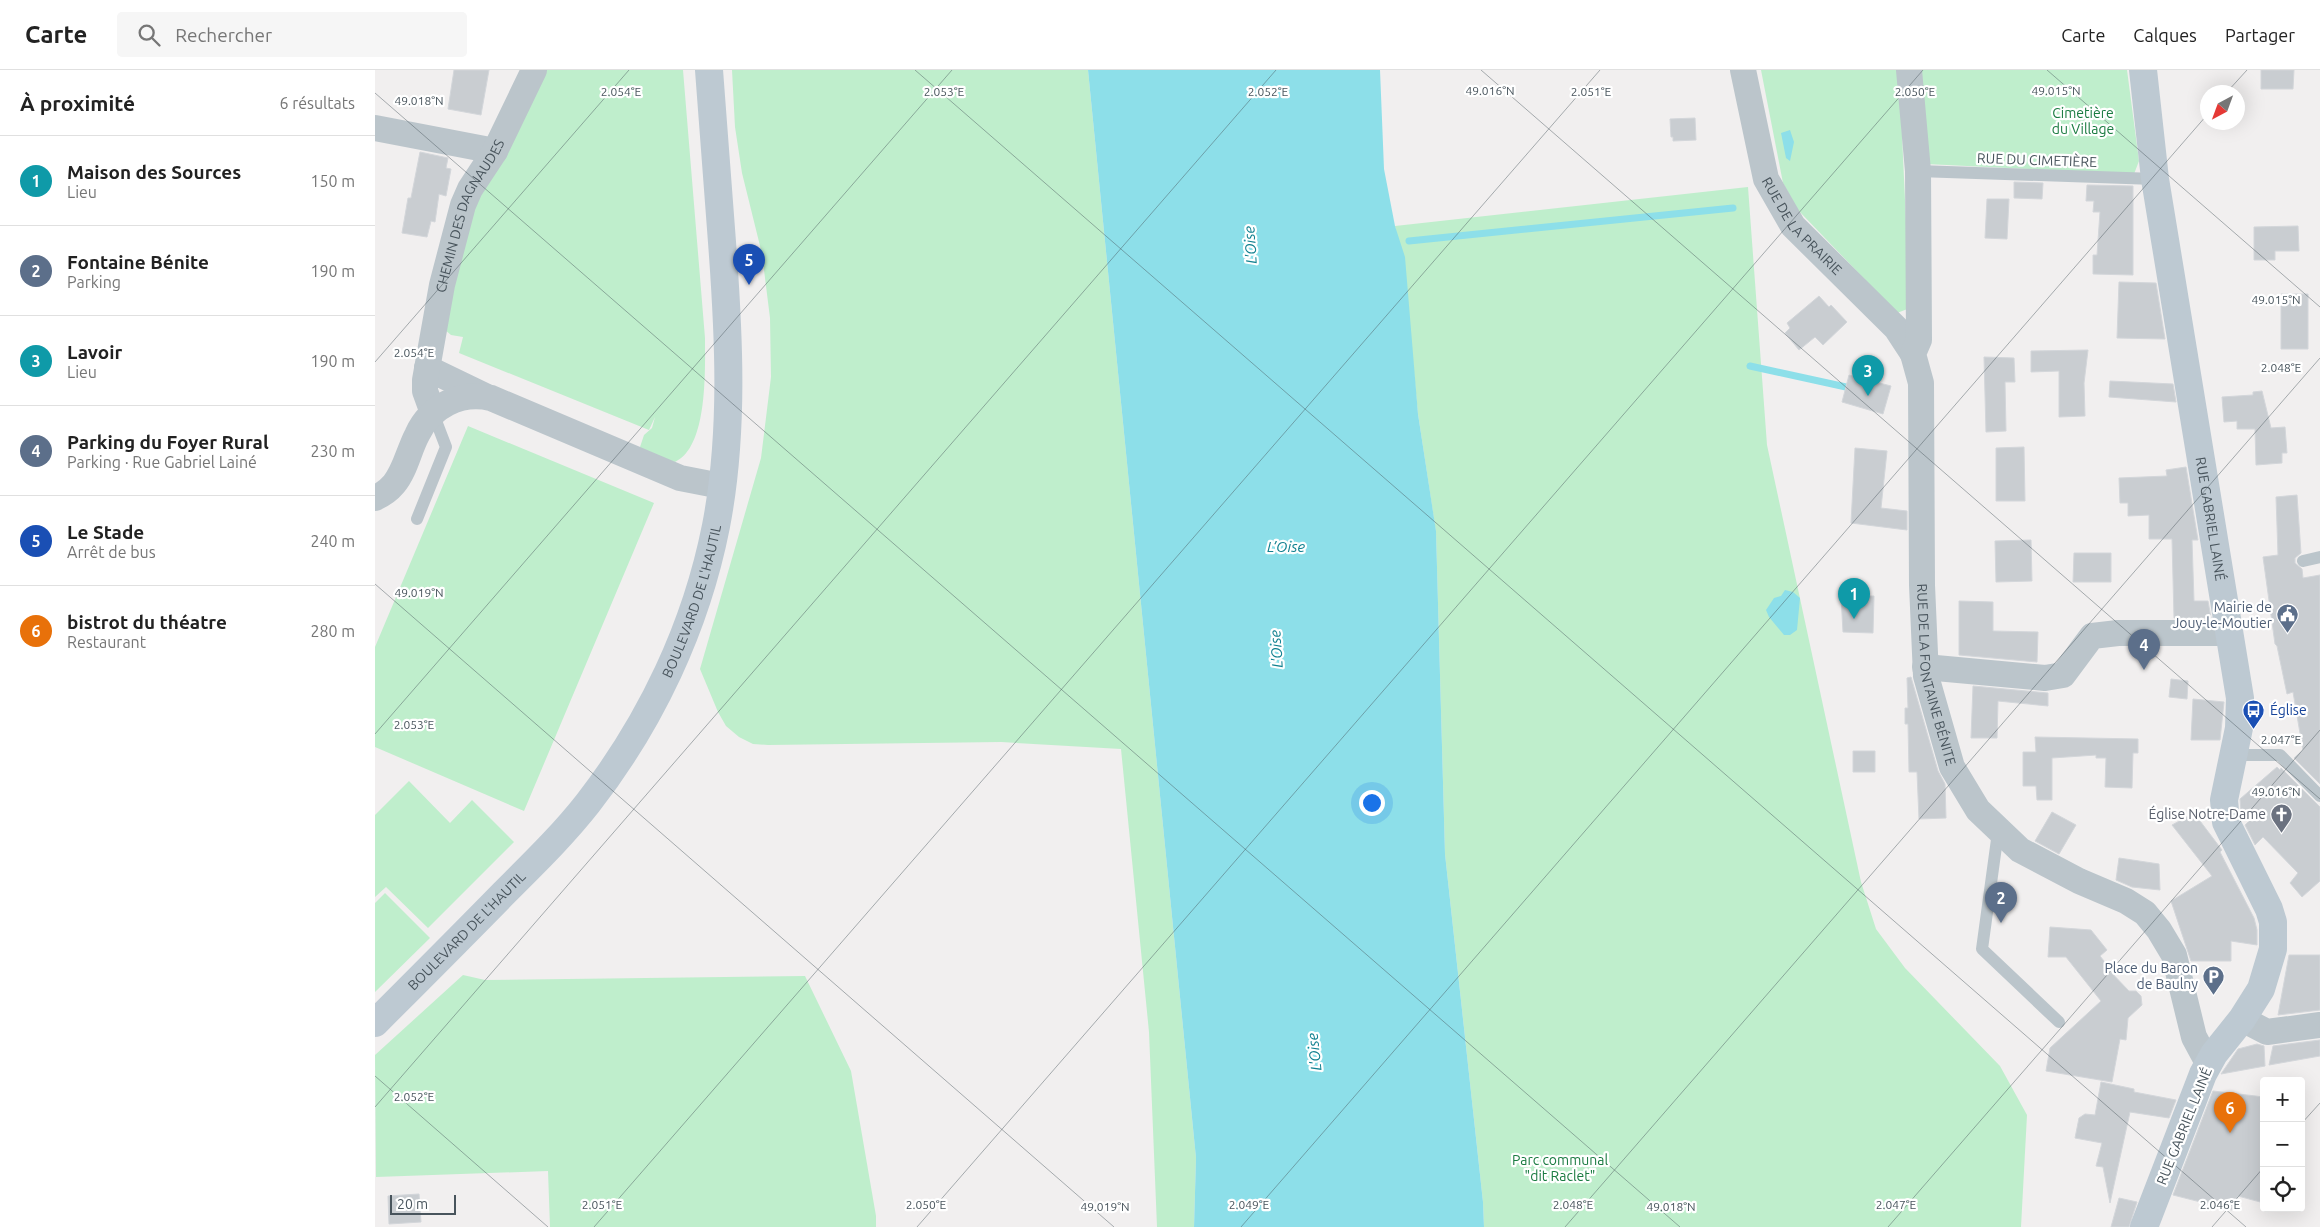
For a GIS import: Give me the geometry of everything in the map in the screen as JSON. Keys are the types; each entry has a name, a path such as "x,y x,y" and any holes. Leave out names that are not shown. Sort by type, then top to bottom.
{"street":[{"name":"CHEMIN DES DAGNAUDES","path":"433,413 425,391 427,368 441,285 463,205 470,189 495,151 534,70"},
{"name":"BOULEVARD DE L'HAUTIL","path":"375,1024 569,826 589,801 622,753 661,689 683,639 708,561 716,524 726,430 729,361 709,70"},
{"name":"RUE DE LA PRAIRIE","path":"1743,70 1766,180 1793,226 1896,328 1913,354"},
{"name":"RUE DE LA FONTAINE BÉNITE","path":"1909,70 1918,171 1919,340 1913,354 1921,383 1925,667 1927,685 1953,767 1977,810 2020,850 2126,901 2145,913 2159,930 2174,955 2194,1037 2208,1063"},
{"name":"RUE GABRIEL LAINÉ","path":"2143,70 2146,173 2230,633 2240,698 2239,728 2224,800 2226,822 2241,856 2269,909 2274,936 2267,975 2242,1019 2208,1063 2144,1227"},
{"path":"375,128 495,151"},
{"path":"427,368 491,398 680,478 721,486"},
{"path":"375,498 396,481 417,434 433,413 451,401 463,397 478,395 491,398"},
{"path":"1925,667 2045,678 2063,675 2079,650 2092,636 2118,633 2230,633"},
{"path":"2242,1019 2267,1032 2320,1025"}],"lane":[{"name":"RUE DU CIMETIÈRE","path":"1918,171 2146,173"},
{"path":"417,519 446,447 433,413"},
{"path":"2303,561 2320,557"},
{"path":"2234,755 2280,755 2320,796"},
{"path":"1999,832 1982,949 2059,1022"}],"green space":[{"path":"541,70 683,70 705,338 705,369 702,406 694,441 686,454 675,462 645,454 640,447 644,435 652,428 655,417 649,430 459,353 463,337 451,335 444,329 470,205"},
{"path":"732,70 1088,70 1196,1158 1194,1227 1157,1227 1149,1032 1121,749 1001,742 753,744 739,737 726,726 700,669 761,458 771,377 770,318 762,254 742,173 735,127"},
{"path":"1761,70 1899,70 1910,308 1897,313 1798,210 1783,183"},
{"name":"Cimetière du Village","path":"1918,70 2127,70 2139,161 2134,174 1926,164"},
{"name":"Parc communal \"dit Raclet\"","path":"1748,187 1767,445 1861,882 1876,929 1905,968 2000,1066 2027,1115 2021,1227 1484,1227 1483,1202 1445,854 1436,532 1418,414 1411,341 1395,226"},
{"path":"468,426 654,503 524,811 375,747 375,647"},
{"path":"409,781 450,823 472,800 514,842 428,928 386,887 375,897 375,815"},
{"path":"385,893 430,938 375,992 375,903"},
{"path":"463,975 485,980 805,976 851,1071 876,1216 876,1227 550,1227 548,1171 376,1177 375,1055"}],"water":[{"name":"L’Oise","path":"1088,70 1380,70 1384,169 1395,226 1405,257 1418,414 1436,531 1445,854 1483,1202 1484,1227 1194,1227 1196,1158"},
{"path":"1790,130 1794,142 1790,161 1786,158 1781,133"},
{"path":"1785,590 1793,592 1800,598 1797,630 1790,635 1784,635 1769,617 1766,610 1774,598 1781,596"}],"building":[{"path":"454,70 489,70 481,115 448,109"},
{"path":"2261,70 2294,70 2293,89 2261,89"},
{"path":"1695,118 1696,140 1673,141 1670,119"},
{"path":"420,152 448,158 446,168 451,169 446,196 439,194 435,222 431,221 427,237 402,233 408,198 411,198"},
{"path":"2014,182 2043,183 2042,199 2014,198"},
{"path":"2087,185 2133,186 2133,275 2093,274 2093,255 2097,255 2100,212 2093,212 2094,201 2086,201"},
{"path":"1987,199 2009,199 2007,239 1985,238"},
{"path":"2298,226 2299,251 2275,251 2275,260 2254,260 2254,227"},
{"path":"2119,282 2156,283 2165,339 2117,338"},
{"path":"2281,294 2308,294 2308,349 2281,349"},
{"path":"1819,296 1829,307 1831,305 1847,322 1823,345 1815,337 1799,350 1785,333 1790,328 1787,323"},
{"path":"2088,350 2084,383 2085,416 2059,417 2059,371 2031,372 2031,351"},
{"path":"1984,357 2014,358 2015,382 2005,382 2006,431 1986,432"},
{"path":"1849,375 1891,386 1883,414 1842,402"},
{"path":"2110,381 2173,384 2176,402 2109,397"},
{"path":"2262,391 2271,428 2285,427 2287,453 2282,453 2282,463 2256,465 2255,429 2237,429 2237,421 2224,422 2222,397 2253,395 2253,392"},
{"path":"2024,447 2025,501 1996,501 1996,448"},
{"path":"1855,448 1887,451 1881,508 1907,511 1907,530 1851,523"},
{"path":"2186,467 2198,540 2192,540 2194,601 2208,601 2211,618 2174,618 2172,539 2149,539 2149,515 2128,516 2128,503 2120,503 2119,478 2167,476 2166,470"},
{"path":"2297,495 2301,553 2295,558 2295,563 2302,569 2303,578 2320,575 2320,784 2294,758 2303,750 2293,692 2287,694 2275,644 2263,557 2278,555 2276,497"},
{"path":"2031,540 2032,581 1996,582 1995,541"},
{"path":"2074,553 2111,553 2111,582 2073,582"},
{"path":"1841,596 1874,596 1873,633 1843,632"},
{"path":"1959,601 1993,602 1993,631 2038,632 2037,662 1959,655"},
{"path":"1911,677 1938,771 1945,784 1946,818 1919,819 1917,772 1909,772 1908,724 1905,724 1905,708 1908,708 1907,678"},
{"path":"2171,679 2188,681 2187,699 2169,697"},
{"path":"1973,686 2048,693 2048,706 1998,701 1997,738 1971,738"},
{"path":"2193,699 2224,702 2220,740 2191,740"},
{"path":"2035,737 2138,739 2138,753 2133,753 2132,788 2105,787 2106,758 2096,758 2096,755 2052,758 2052,800 2037,800 2036,786 2023,786 2023,752 2036,752"},
{"path":"1853,751 1875,751 1875,772 1853,772"},
{"name":"Église Notre-Dame","path":"2277,767 2280,770 2281,768 2320,807 2320,881 2302,897 2290,883 2298,873 2263,837 2255,845 2245,825 2249,821 2241,811 2240,799"},
{"path":"2052,812 2076,825 2059,854 2035,841"},
{"path":"2194,813 2222,850 2220,852 2254,918 2257,930 2257,945 2231,941 2231,961 2191,961 2171,901 2212,876 2172,825"},
{"path":"2119,858 2159,864 2160,890 2132,887 2116,880"},
{"path":"2050,927 2091,930 2107,950 2100,956 2108,966 2106,967 2129,991 2136,991 2141,996 2142,1005 2128,1018 2126,1040 2120,1039 2112,1082 2046,1071 2050,1048 2101,1001 2066,957 2048,957"},
{"path":"2289,955 2320,955 2320,1010 2278,1015"},
{"path":"2320,1040 2320,1056 2269,1065 2273,1046"},
{"path":"2257,1044 2264,1046 2265,1066 2221,1074 2238,1049"},
{"path":"2101,1082 2134,1089 2134,1092 2176,1100 2169,1118 2130,1112 2110,1203 2103,1167 2096,1166 2102,1143 2075,1138 2079,1118 2085,1114 2095,1115"},
{"path":"2213,1091 2260,1097 2260,1202 2238,1196 2232,1210 2173,1195"},
{"path":"419,1194 421,1222 389,1224 388,1196"},
{"path":"2119,1198 2137,1202 2129,1227 2111,1227"}],"waterway":[{"path":"1409,241 1733,208"},
{"path":"1750,366 1846,387"}],"place":[{"name":"Le Stade","path":"749,285"},
{"name":"Lavoir","path":"1868,396"},
{"name":"Maison des Sources","path":"1854,619"},
{"name":"Mairie de Jouy-le-Moutier","path":"2288,634"},
{"name":"Parking du Foyer Rural","path":"2144,670"},
{"name":"Église","path":"2254,729"},
{"name":"Église Notre-Dame","path":"2282,833"},
{"name":"Fontaine Bénite","path":"2001,923"},
{"name":"Place du Baron de Baulny","path":"2214,995"},
{"name":"bistrot du théatre","path":"2230,1133"}],"water label":[{"name":"L'Oise","path":"1250,245"},
{"name":"L'Oise","path":"1276,649"},
{"name":"L'Oise","path":"1314,1052"}]}
